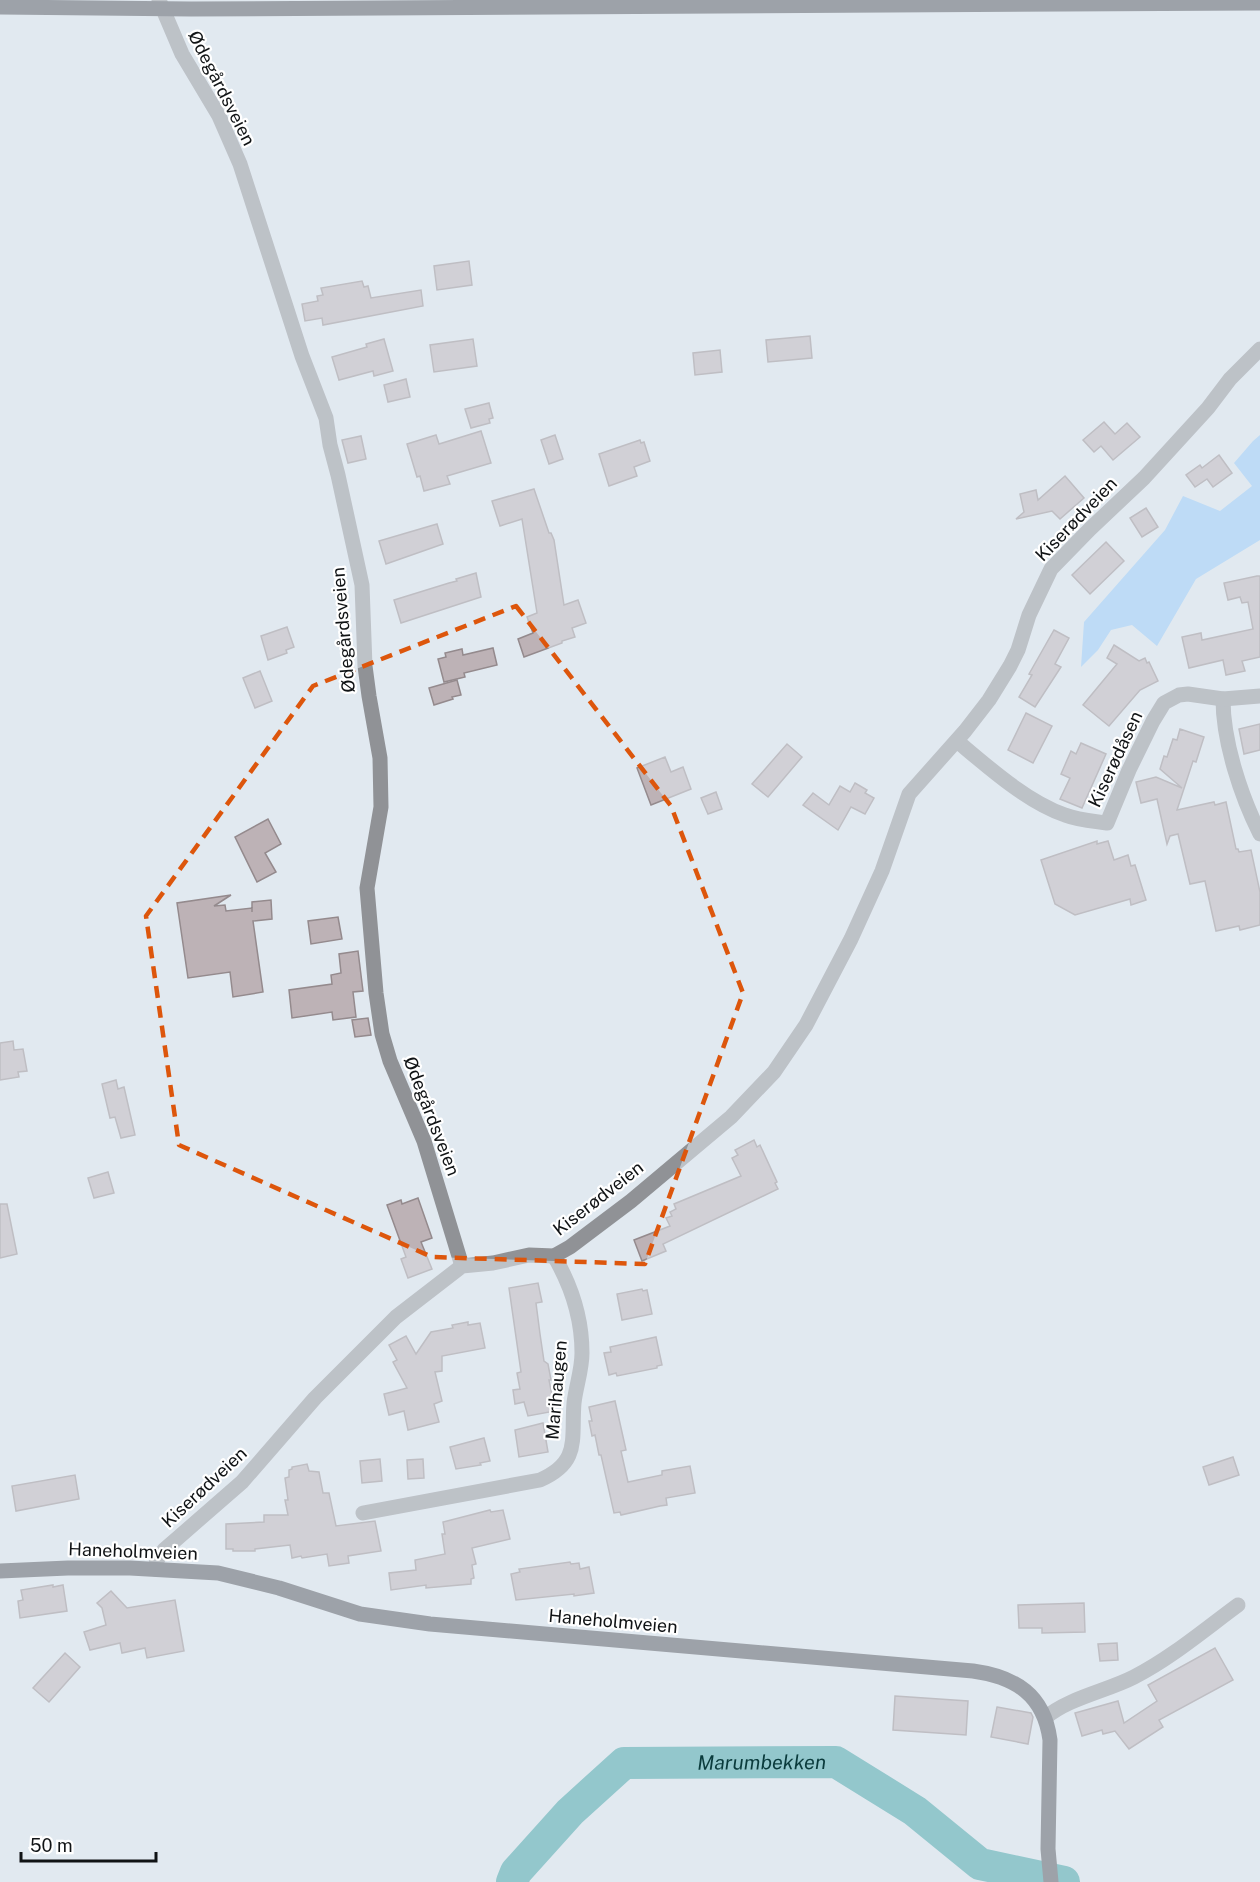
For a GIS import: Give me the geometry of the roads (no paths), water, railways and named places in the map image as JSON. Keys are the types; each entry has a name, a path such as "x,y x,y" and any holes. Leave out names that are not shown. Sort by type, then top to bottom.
{"main road":[{"path":"0,7 161,4 1260,3"},
{"name":"Haneholmveien","path":"0,1571 68,1568 155,1569 218,1574 242,1578 345,1610 376,1617 430,1624 986,1673 1009,1680 1022,1688 1034,1699 1046,1718 1050,1740 1050,1874"}],"street":[{"name":"Ødegårdsveien","path":"161,4 182,54 219,116 240,165 302,356 326,418 362,585 366,676 380,758 381,807 367,888 382,1034 390,1061 424,1141 462,1266"},
{"name":"Kiserødveien","path":"155,1569 157,1560 164,1550 242,1482 315,1398 396,1317 462,1266 493,1263 529,1255 554,1256 586,1236 732,1117 774,1072 806,1025 850,939 882,871 909,794 957,741 989,700 1010,666 1029,615 1051,569 1144,478 1208,408 1230,379 1260,350"},
{"name":"Kiserødåsen","path":"957,741 1022,792 1047,808 1066,816 1107,823 1129,770 1164,704 1179,695 1188,694 1223,699 1260,696"},
{"path":"1223,699 1223,718 1237,779 1260,834"},
{"name":"Marihaugen","path":"363,1513 532,1482 554,1474 560,1468 573,1443 574,1401 582,1353 576,1304 554,1256"},
{"path":"1046,1718 1055,1710 1118,1686 1151,1668 1238,1605"}],"waterway":[{"name":"Marumbekken","path":"512,1882 516,1872 570,1812 624,1763 836,1762 915,1811 980,1864 1064,1882"}]}
